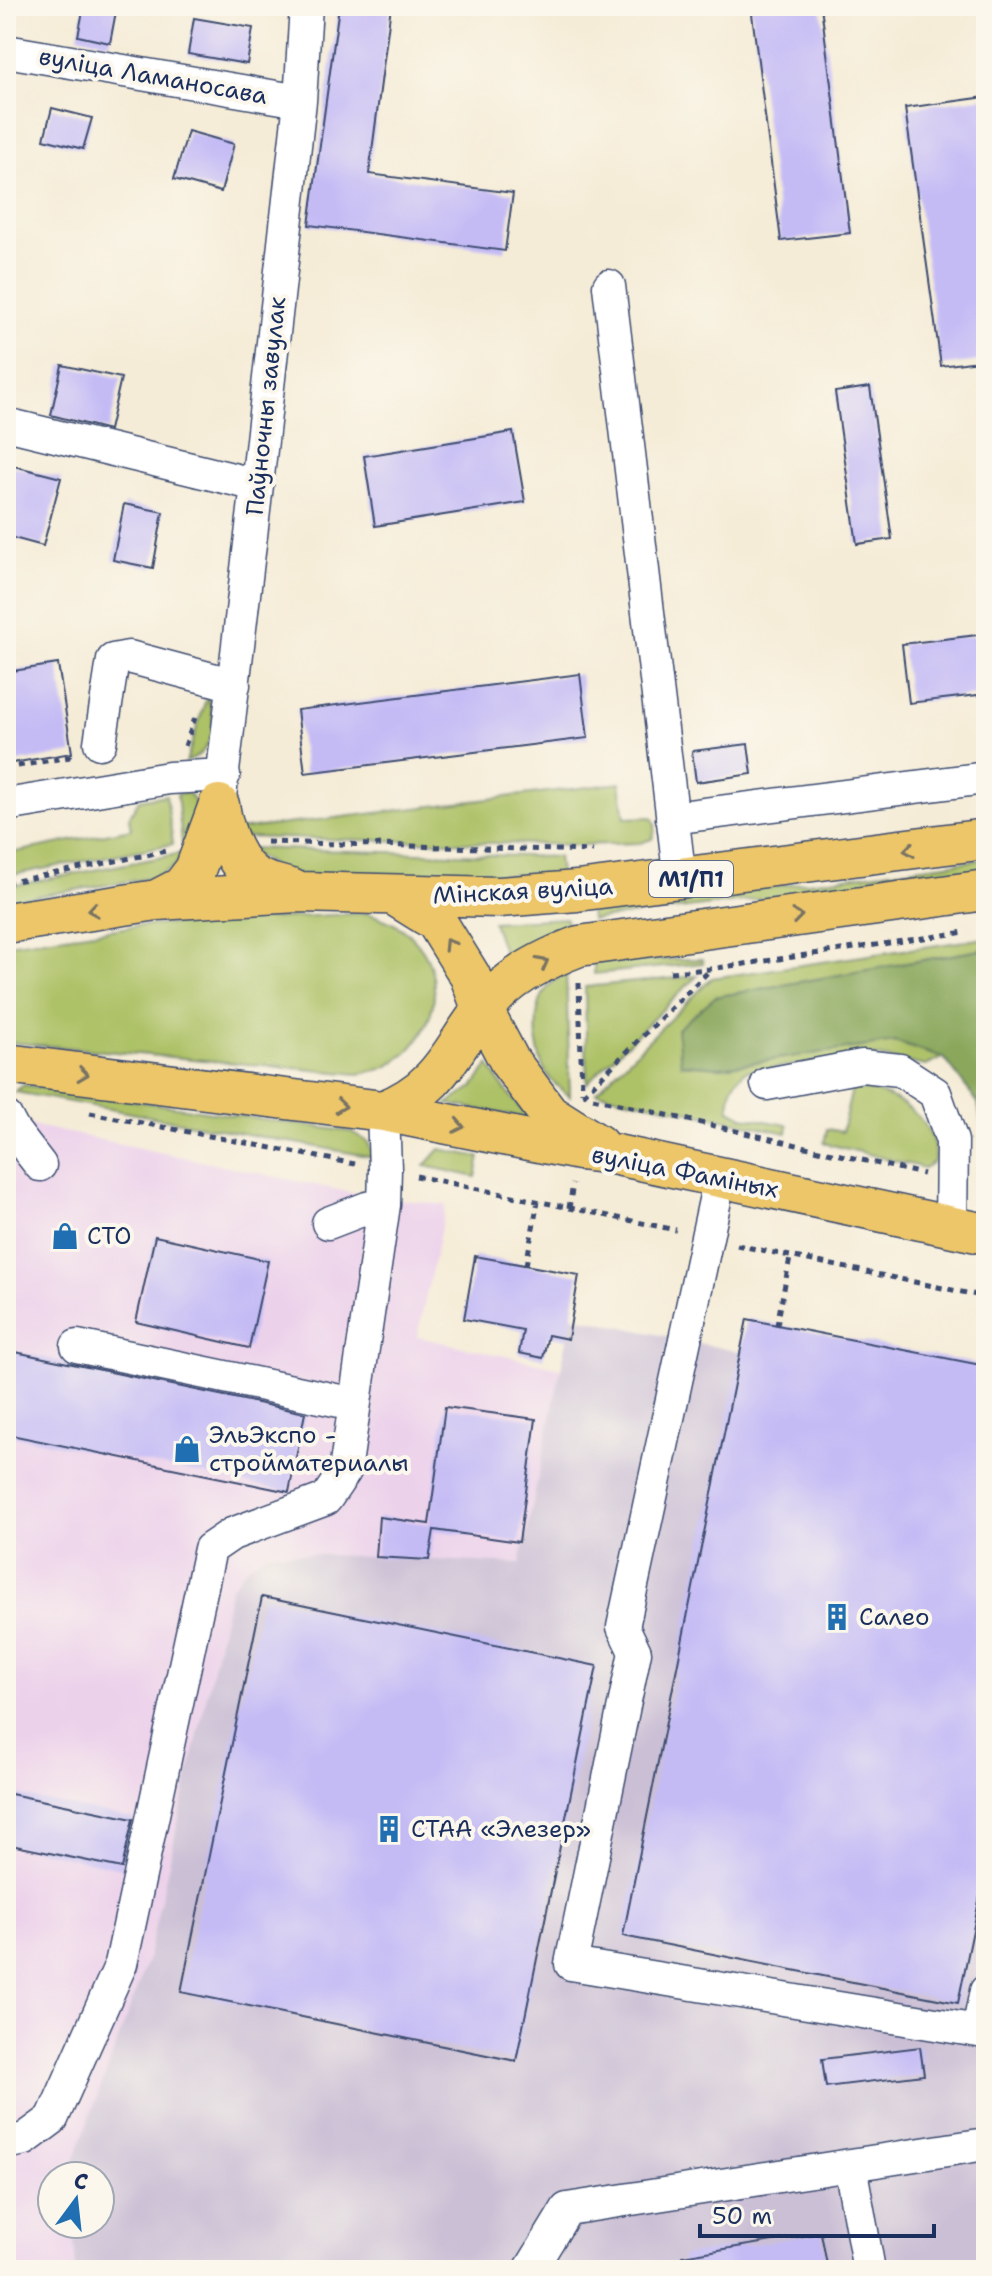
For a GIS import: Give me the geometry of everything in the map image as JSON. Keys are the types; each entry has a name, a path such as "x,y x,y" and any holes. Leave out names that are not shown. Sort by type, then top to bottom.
{"main road":[{"path":"157,900 182,887 218,844 223,828 221,790"},
{"name":"Мінская вуліца","path":"394,895 499,897 577,891 986,839"},
{"path":"218,844 258,880 299,892"},
{"name":"М1/П1","path":"383,1111 406,1101 444,1068 483,1011 512,980 579,946 986,890"},
{"name":"М1/П1","path":"6,923 157,900 299,892 394,895"},
{"path":"394,895 436,921 470,976 483,1011 510,1062 549,1114 588,1134"},
{"name":"вуліца Фаміных","path":"6,1064 588,1134 720,1177 968,1231"}],"street":[{"name":"Паўночны завулак","path":"221,790 222,682 257,485 300,101 306,6"},
{"name":"вуліца Ламаносава","path":"6,51 300,101"},
{"path":"609,286 680,880"},
{"path":"6,424 257,485"},
{"path":"100,743 113,660 129,657 222,682"},
{"path":"6,805 169,778 221,790"},
{"path":"672,818 986,778"},
{"path":"767,1084 862,1066 900,1070 935,1093 952,1141 968,1231"},
{"path":"6,2143 25,2139 52,2119 121,1964 210,1549 232,1534 326,1499 345,1471 384,1205 383,1111"},
{"path":"6,1117 40,1165"},
{"path":"720,1177 623,1627 635,1652 571,1964 978,2031 986,1991"},
{"path":"328,1223 384,1205"},
{"path":"77,1346 354,1404"},
{"path":"530,2270 567,2209 986,2144"},
{"path":"850,2165 869,2270"}],"path":[{"path":"180,760 222,682"},
{"path":"6,883 218,844 268,842 605,850"},
{"path":"577,891 578,851"},
{"path":"667,973 971,931"},
{"path":"569,1208 588,1134 579,946"},
{"path":"588,1134 710,969"},
{"path":"83,1112 385,1169 790,1258 986,1297"},
{"path":"588,1134 887,1165"},
{"path":"526,1265 538,1201"},
{"path":"777,1325 790,1258"}],"shaded area":[{"path":"26,1124 362,1195 446,1205 417,1337 561,1368 520,1564 268,1552 231,1587 147,1961 75,2160 36,2160 36,2240 74,2240 76,2270 6,2270 6,1134"},
{"path":"572,1316 740,1352 747,1319 986,1366 986,2270 76,2270 74,2240 116,2240 116,2160 74,2160 147,1961 231,1587 247,1567 268,1552 520,1564","holes":["920,2047 923,2075 826,2087 823,2059"]}],"green space":[{"path":"207,696 212,716 212,735 203,751 186,762"},
{"path":"620,783 625,818 651,817 655,825 652,839 640,843 578,845 240,837 237,830"},
{"path":"189,793 199,809 191,842 182,843 177,794"},
{"path":"166,795 173,844 6,876 6,854 131,829 129,817 139,800"},
{"path":"244,848 558,857 560,874 295,879"},
{"path":"183,853 175,866 156,877 6,901 6,887"},
{"path":"986,859 986,871 591,920 590,910"},
{"path":"367,913 396,925 411,936 424,952 434,988 427,1024 417,1041 404,1055 381,1069 358,1074 6,1042 6,944 138,926"},
{"path":"566,918 567,929 550,932 507,963 493,922"},
{"path":"986,938 986,949 715,997 681,1064 721,1067 894,1042 943,1058 926,1066 875,1056 745,1071 732,1088 730,1110 743,1117 788,1125 787,1133 596,1092 712,978"},
{"path":"986,949 986,1153 978,1103 944,1058 895,1042 721,1067 681,1064 677,1029 715,997"},
{"path":"702,959 703,963 594,974 594,961"},
{"path":"566,971 570,1096 547,1074 539,1055 536,1031 542,997"},
{"path":"697,976 587,1083 585,987"},
{"path":"489,1065 529,1118 447,1104 473,1087"},
{"path":"23,1085 352,1132 368,1142 373,1157 15,1092"},
{"path":"852,1089 882,1094 910,1109 929,1132 934,1146 934,1162 924,1168 824,1143 827,1129 842,1132"},
{"path":"440,1149 480,1157 476,1177 425,1166"}],"building":[{"path":"84,6 117,6 110,43 78,36"},
{"path":"339,6 391,6 369,174 513,193 505,251 309,225"},
{"path":"751,6 821,6 850,233 781,241"},
{"path":"194,18 253,28 247,64 188,54"},
{"path":"986,97 986,360 941,366 905,108"},
{"path":"52,108 92,118 83,149 44,139"},
{"path":"188,131 234,144 221,192 174,179"},
{"path":"62,365 121,378 109,430 51,415"},
{"path":"870,387 892,539 857,544 835,392"},
{"path":"513,432 525,502 375,526 364,456"},
{"path":"6,464 61,478 43,546 6,536"},
{"path":"124,504 163,512 153,568 113,560"},
{"path":"986,634 986,694 909,703 902,644"},
{"path":"58,664 72,753 6,764 6,672"},
{"path":"580,674 588,738 305,773 297,710"},
{"path":"748,744 752,774 696,782 692,751"},
{"path":"155,1236 268,1261 249,1348 136,1322"},
{"path":"475,1256 579,1275 568,1339 548,1335 543,1358 519,1353 523,1330 464,1319"},
{"name":"Салео","path":"747,1319 986,1366 986,1867 958,2003 623,1936"},
{"path":"6,1350 305,1413 289,1492 6,1434"},
{"path":"445,1407 536,1419 519,1542 434,1530 429,1560 376,1557 379,1517 429,1524"},
{"name":"СТАА «Элезер»","path":"262,1597 597,1666 516,2061 181,1992"},
{"path":"6,1793 133,1819 122,1868 6,1844"},
{"path":"920,2047 924,2075 826,2087 822,2059"},
{"path":"821,2233 828,2270 683,2270 682,2256"}],"place":[{"name":"СТО","path":"65,1236"},
{"name":"ЭльЭкспо - стройматериалы","path":"187,1449"},
{"name":"Салео","path":"837,1617"},
{"name":"СТАА «Элезер»","path":"389,1829"}]}
